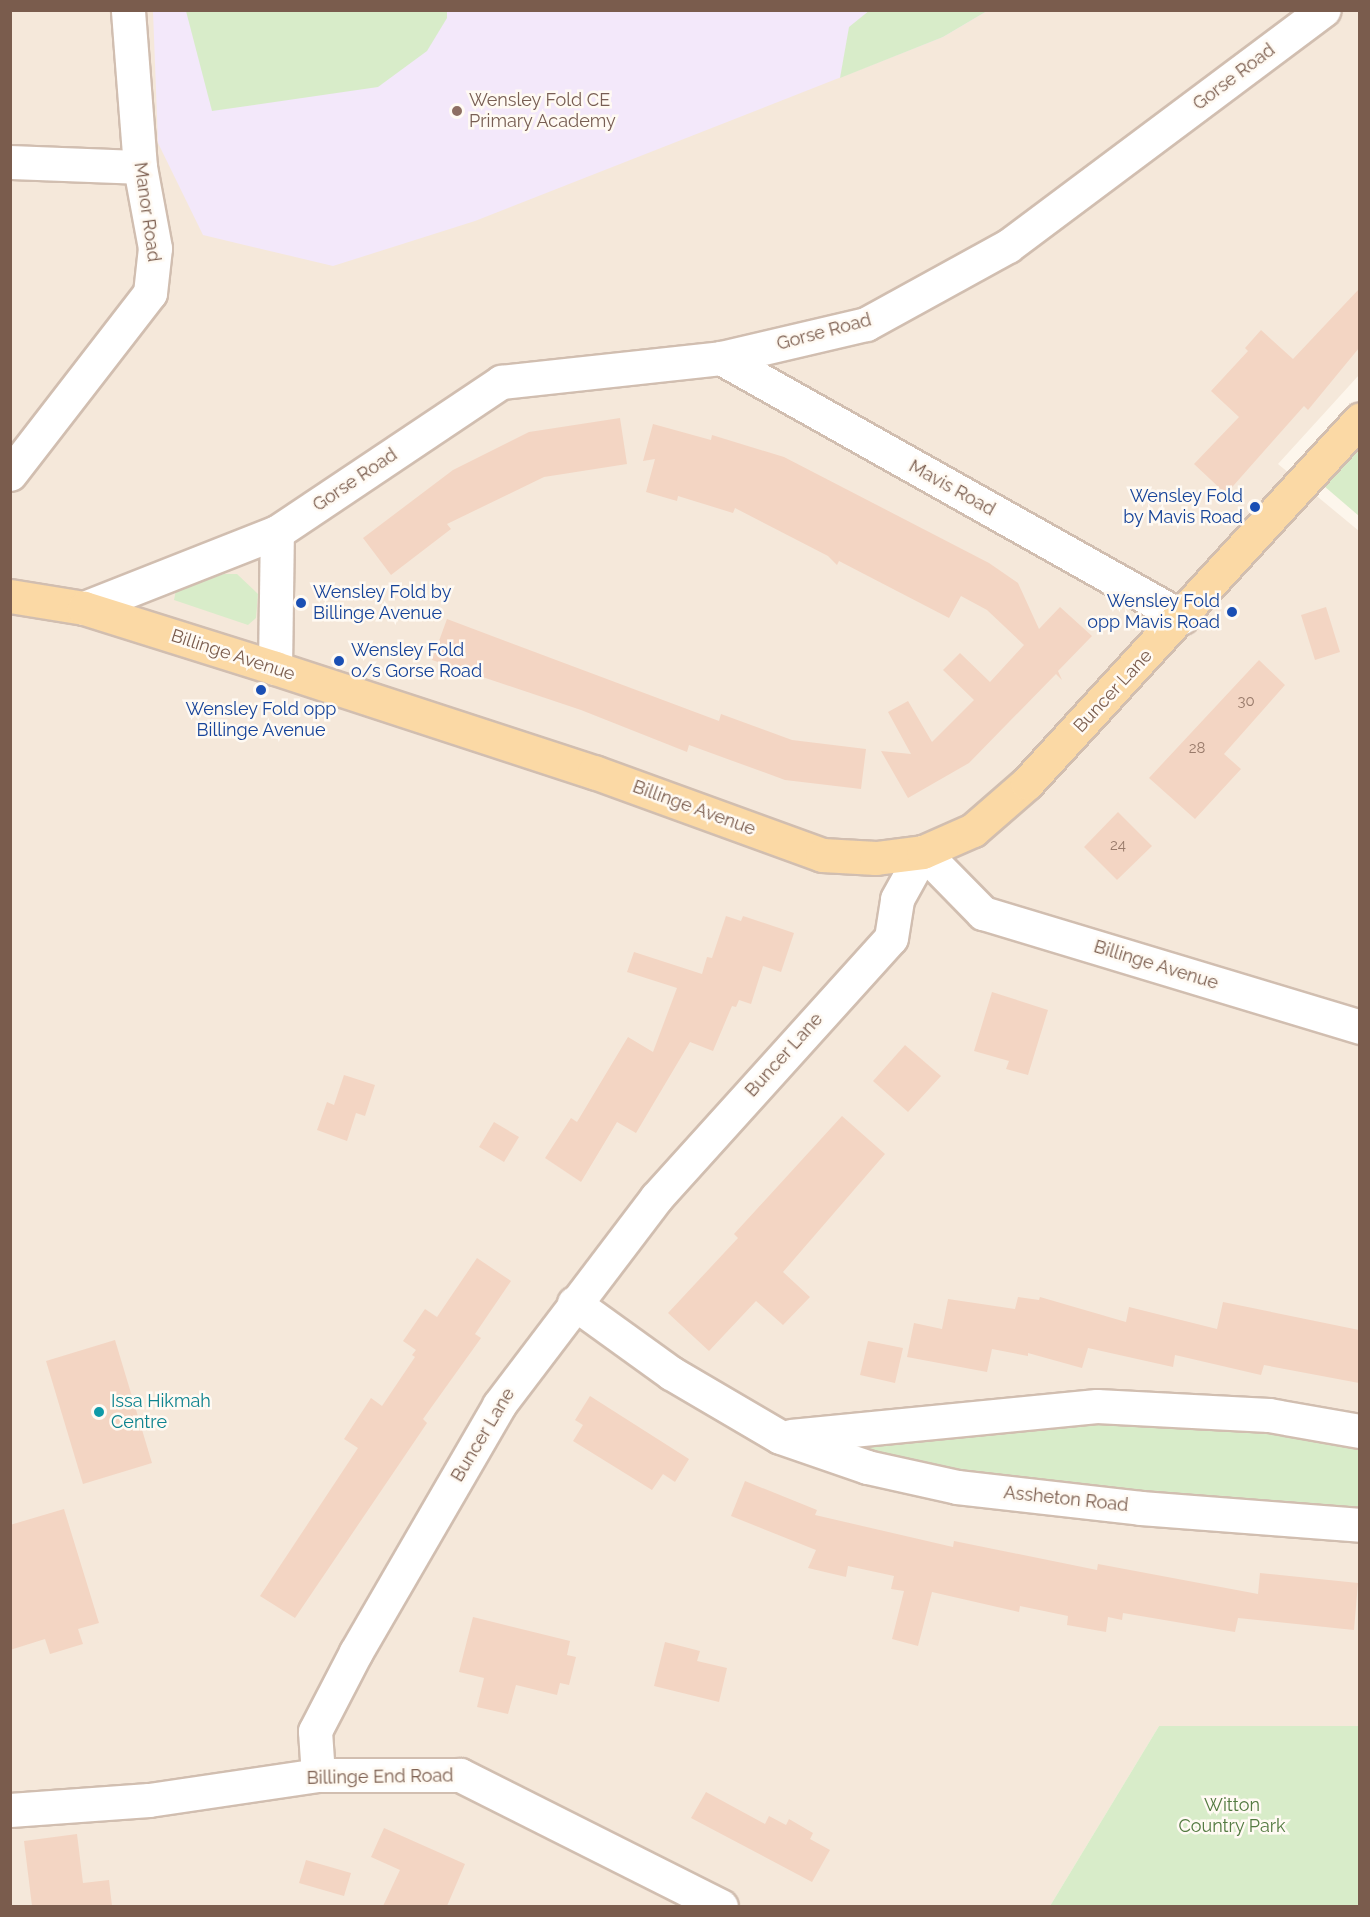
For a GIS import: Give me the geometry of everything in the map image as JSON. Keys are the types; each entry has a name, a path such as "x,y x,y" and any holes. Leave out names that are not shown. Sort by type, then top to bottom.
{"main road":[{"name":"Buncer Lane","path":"923,852 973,830 1027,783 1182,617 1359,420"},
{"name":"Billinge Avenue","path":"10,596 84,608 275,668 594,772 822,855 876,858 923,852"}],"street":[{"name":"Manor Road","path":"10,474 150,293 155,248 142,176 128,10"},
{"name":"Gorse Road","path":"84,608 277,531 501,382 722,358 866,324 1008,246 1323,10"},
{"path":"10,162 142,176"},
{"name":"Mavis Road","path":"722,358 1182,617"},
{"path":"275,668 277,531"},
{"name":"Billinge Avenue","path":"923,852 982,914 1359,1027"},
{"name":"Buncer Lane","path":"318,1774 315,1731 356,1652 499,1404 656,1198 891,938 897,899 923,852"},
{"name":"Assheton Road","path":"574,1303 671,1373 780,1437 867,1467 957,1487 1141,1508 1359,1525"},
{"path":"780,1437 1097,1406 1269,1415 1359,1431"},
{"name":"Billinge End Road","path":"10,1810 148,1800 318,1774 460,1775 721,1906"}],"shaded area":[{"path":"11,11 1359,11 1359,375 1278,464 1359,531 1359,1726 1159,1726 1050,1906 11,1906"},
{"name":"Wensley Fold CE Primary Academy","path":"153,11 987,11 943,37 475,221 333,266 203,235 158,143"}],"green space":[{"path":"870,10 987,11 943,37 840,78 849,27"},
{"path":"186,11 447,11 447,18 427,51 378,87 212,111"},
{"path":"1359,420 1359,516 1310,474"},
{"path":"224,574 237,574 258,594 256,618 248,625 174,600 176,590"},
{"path":"1124,1420 1205,1425 1359,1445 1359,1512 967,1476 841,1448 1042,1424"},
{"name":"Witton Country Park","path":"1159,1726 1359,1726 1359,1906 1050,1906"}],"building":[{"path":"1359,289 1359,348 1308,410 1304,406 1226,494 1194,464 1239,417 1211,391 1248,351 1245,348 1261,330 1293,359"},
{"path":"620,418 627,464 544,477 447,524 451,529 391,575 363,538 453,470 529,432"},
{"path":"653,424 711,440 712,435 784,457 989,563 1018,583 1039,629 1060,607 1092,636 1058,671 1062,680 1056,674 969,763 908,798 881,751 911,754 888,712 908,701 932,742 974,700 943,670 960,653 990,682 1024,645 987,610 961,596 949,618 839,561 837,565 828,556 735,508 733,513 678,496 677,501 646,492 655,459 643,461"},
{"path":"1326,607 1340,652 1315,660 1301,615"},
{"path":"447,619 719,721 721,714 792,740 866,749 861,789 785,780 689,745 687,752 581,710 432,660"},
{"path":"1259,660 1285,685 1224,754 1241,769 1195,819 1149,778"},
{"path":"1118,812 1152,846 1117,880 1084,847"},
{"path":"726,916 741,921 743,916 794,933 781,972 763,966 751,1004 739,1000 736,1007 732,1006 713,1051 690,1042 636,1133 617,1122 581,1182 545,1158 571,1118 577,1122 628,1037 653,1052 677,988 627,972 634,952 702,974 707,957 712,958"},
{"path":"992,992 1048,1010 1028,1075 1006,1069 1009,1061 974,1051"},
{"path":"905,1045 941,1076 908,1112 873,1081"},
{"path":"344,1075 375,1085 365,1116 356,1113 347,1141 317,1130 327,1102 334,1105"},
{"path":"842,1116 885,1154 783,1272 810,1297 783,1325 756,1301 709,1351 668,1313 738,1238 734,1234"},
{"path":"494,1122 519,1137 504,1162 479,1147"},
{"path":"477,1258 511,1281 475,1334 481,1338 423,1419 427,1423 295,1618 260,1596 358,1448 344,1439 371,1398 382,1406 415,1357 412,1355 416,1350 403,1341 425,1309 437,1317"},
{"path":"1018,1297 1039,1300 1040,1297 1126,1322 1129,1307 1217,1329 1223,1302 1359,1330 1359,1383 1264,1365 1261,1375 1175,1355 1173,1367 1088,1348 1082,1368 1028,1353 1028,1356 992,1349 987,1372 907,1357 914,1323 942,1329 948,1299 1015,1309"},
{"name":"Issa Hikmah Centre","path":"115,1340 152,1463 83,1484 46,1361"},
{"path":"868,1341 903,1348 895,1383 860,1375"},
{"path":"590,1396 689,1459 675,1482 663,1474 652,1490 573,1441 583,1425 575,1420"},
{"path":"745,1481 817,1510 815,1515 953,1547 954,1541 1097,1570 1098,1564 1258,1594 1260,1573 1358,1583 1354,1630 1238,1618 1235,1632 1123,1613 1122,1620 1108,1617 1106,1632 1067,1625 1068,1616 1020,1606 1019,1612 932,1592 918,1646 892,1639 904,1591 891,1589 894,1576 848,1566 846,1577 808,1568 816,1550 731,1516"},
{"path":"64,1509 99,1623 78,1629 83,1644 50,1654 45,1639 10,1650 10,1525"},
{"path":"473,1617 570,1641 567,1655 576,1657 569,1685 560,1683 557,1695 516,1685 508,1714 477,1707 484,1678 459,1672"},
{"path":"665,1642 700,1651 697,1661 727,1668 719,1702 654,1686"},
{"path":"706,1792 765,1824 769,1816 786,1825 789,1819 813,1833 810,1839 830,1850 812,1882 691,1818"},
{"path":"384,1828 465,1864 447,1906 383,1906 400,1870 371,1857"},
{"path":"77,1834 83,1883 109,1880 112,1906 32,1906 24,1841"},
{"path":"306,1860 351,1873 344,1896 299,1883"}],"place":[{"name":"Wensley Fold CE Primary Academy","path":"457,111"},
{"name":"Wensley Fold by Mavis Road","path":"1255,507"},
{"name":"Wensley Fold by Billinge Avenue","path":"301,603"},
{"name":"Wensley Fold opp Mavis Road","path":"1232,612"},
{"name":"Wensley Fold o/s Gorse Road","path":"339,661"},
{"name":"Wensley Fold opp Billinge Avenue","path":"261,690"},
{"name":"Issa Hikmah Centre","path":"99,1412"}]}
